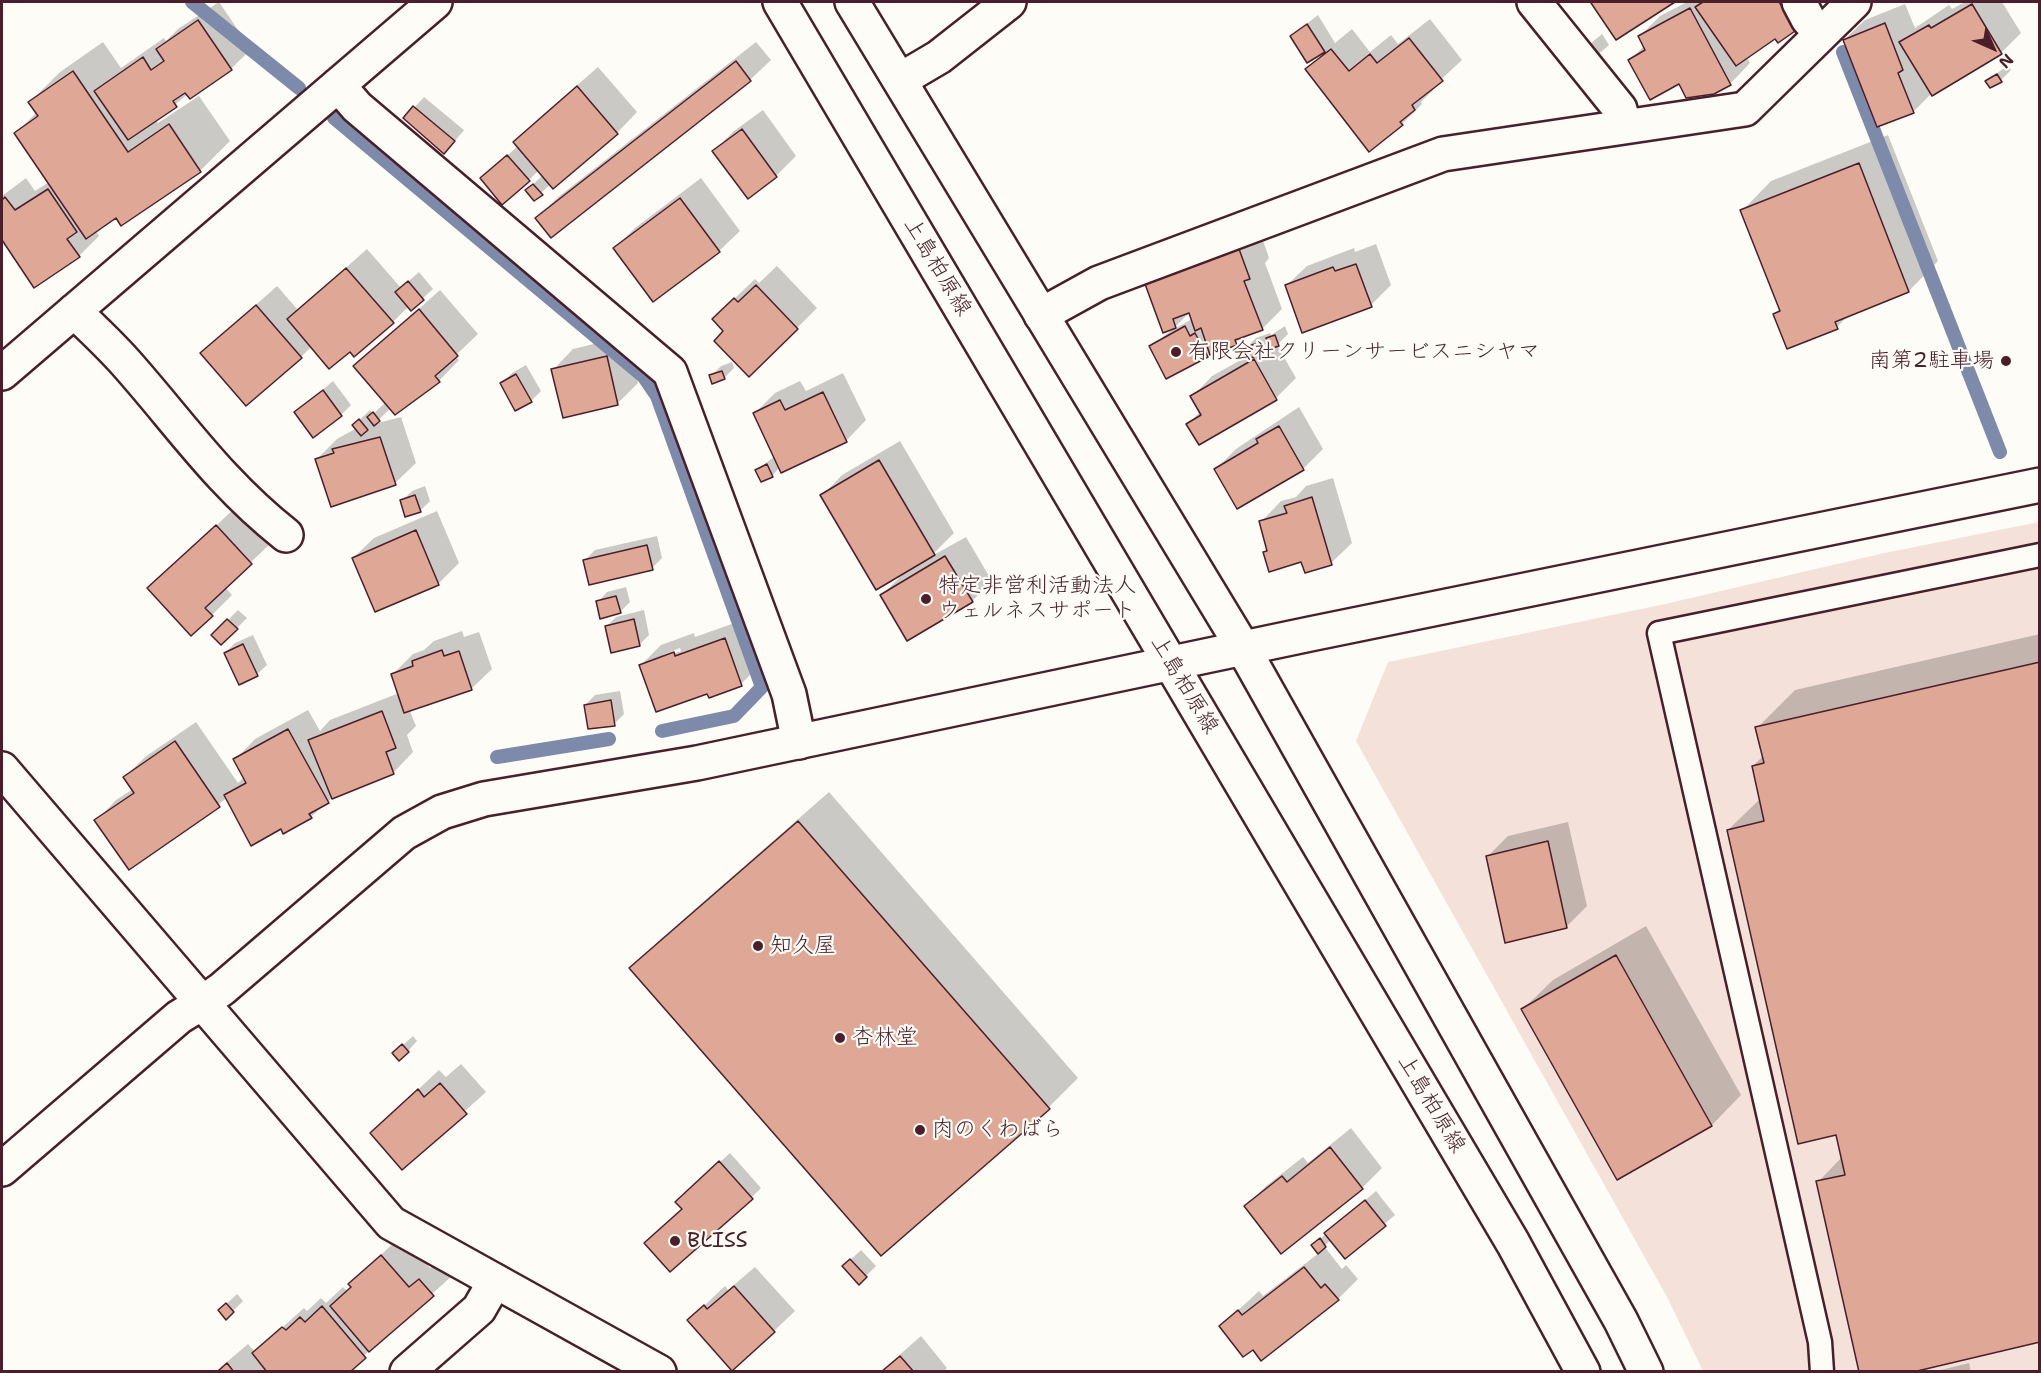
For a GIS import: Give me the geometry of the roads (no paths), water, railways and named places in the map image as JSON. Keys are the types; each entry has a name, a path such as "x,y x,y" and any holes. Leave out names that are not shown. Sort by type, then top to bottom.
{"street":[{"path":"2,373 435,2"},
{"name":"上島柏原線","path":"780,2 1513,1243 1583,1371"},
{"path":"852,2 1243,648 1621,1321 1646,1371"},
{"path":"900,81 939,57 1009,2"},
{"path":"1534,2 1620,109 1623,127"},
{"path":"1800,2 1808,20 1821,34"},
{"path":"1041,315 1099,283 1443,154 1745,109 1854,2"},
{"path":"338,85 357,107 670,372 789,694 799,742"},
{"path":"74,311 125,361 226,483 286,535"},
{"path":"2,1169 179,1017 222,989 404,833 442,812 484,799 697,764 1243,648 2040,485"},
{"path":"2,769 391,1223 659,1371"},
{"path":"407,1371 479,1309 495,1281"}],"lane":[{"path":"1823,1369 1659,633 2040,555"}],"waterway":[{"path":"192,2 299,88"},
{"path":"1843,52 2000,452"},
{"path":"334,118 644,377 657,396 762,687 734,716 662,731"},
{"path":"497,757 609,739"}],"place":[{"name":"有限会社クリーンサービスニシヤマ","path":"1176,352"},
{"name":"南第2駐車場","path":"2006,361"},
{"name":"特定非営利活動法人 ウェルネスサポート","path":"926,599"},
{"name":"知久屋","path":"758,946"},
{"name":"杏林堂","path":"840,1038"},
{"name":"肉のくわばら","path":"920,1130"},
{"name":"BLISS","path":"675,1241"}]}
